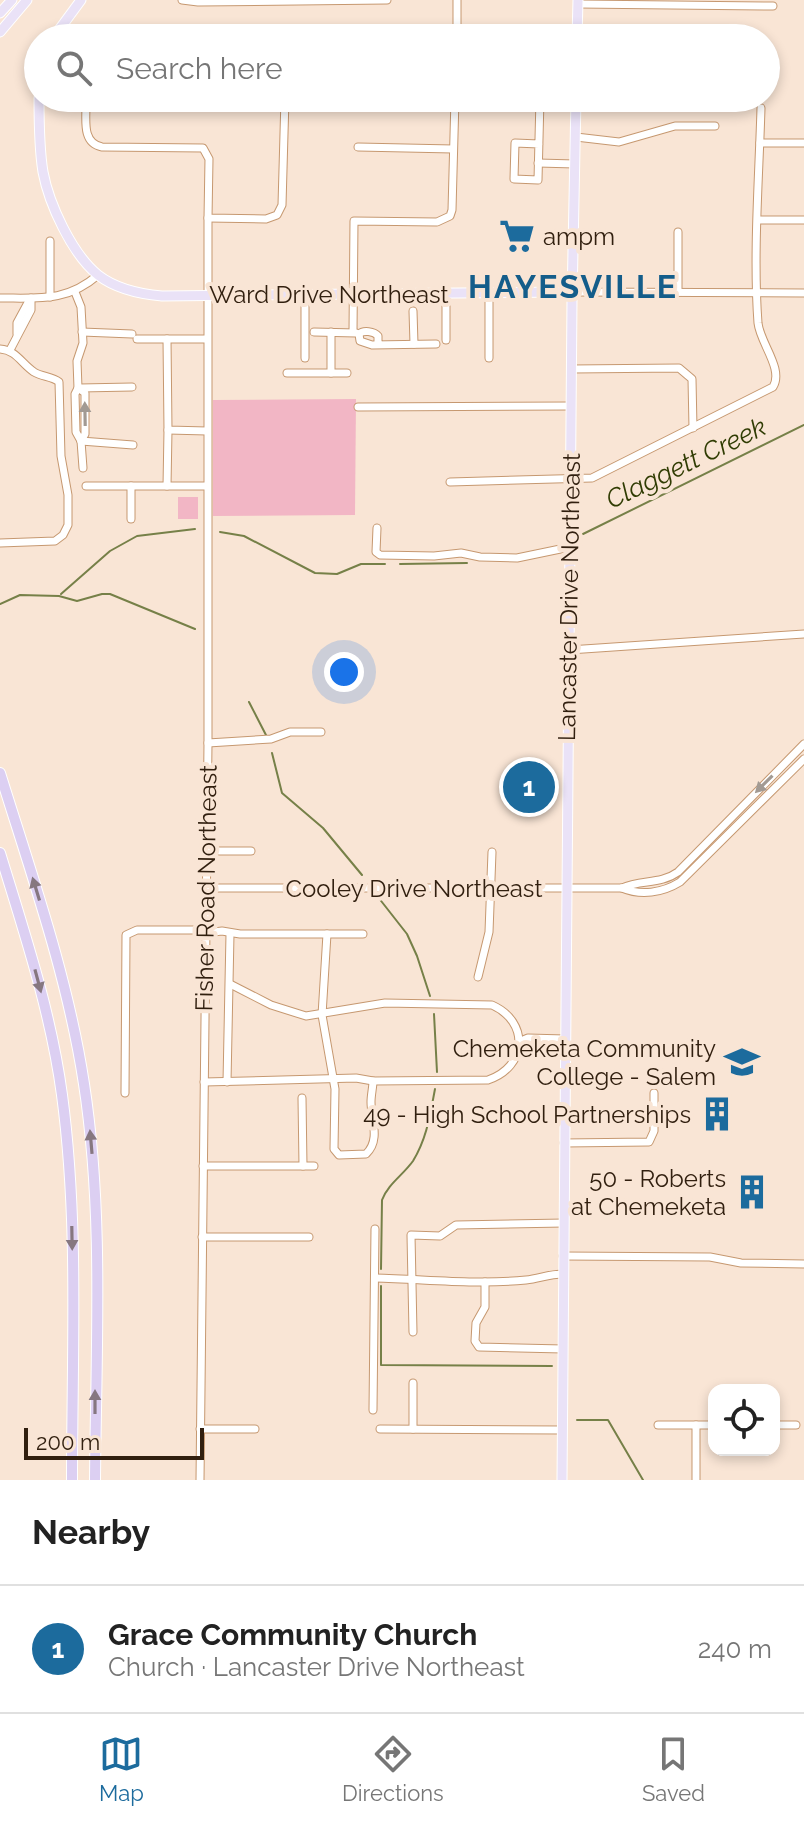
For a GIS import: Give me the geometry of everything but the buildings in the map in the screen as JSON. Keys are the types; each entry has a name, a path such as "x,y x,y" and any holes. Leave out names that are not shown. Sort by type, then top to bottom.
{"highway":[{"path":"0,773 64,988 87,1106 95,1229 95,1480"},
{"path":"0,853 28,943 54,1050 67,1135 72,1255 72,1480"},
{"path":"0,872 28,943"}],"main road":[{"path":"0,13 12,0"},
{"path":"0,32 27,0"},
{"path":"63,24 81,0"},
{"path":"577,24 578,2"},
{"name":"Ward Drive Northeast","path":"39,112 40,149 48,191 72,243 98,275 127,290 144,294 207,295 572,292"},
{"name":"Lancaster Drive Northeast","path":"562,1480 576,112"}],"street":[{"path":"182,0 387,0"},
{"path":"457,0 457,24"},
{"path":"578,2 773,6"},
{"name":"Fisher Road Northeast","path":"86,112 87,137 96,146 197,147 206,151 209,159 208,743 200,1480"},
{"path":"208,218 266,219 272,218 280,210 284,112"},
{"path":"356,333 354,221 437,222 450,216 454,112"},
{"path":"539,112 539,144 538,180 514,179 515,143 539,144"},
{"path":"450,482 592,478 769,390 776,382 760,335 757,292 761,112"},
{"path":"576,137 619,142 675,126 715,126"},
{"path":"760,143 804,143"},
{"path":"358,147 453,149"},
{"path":"538,163 575,164"},
{"path":"759,220 804,220"},
{"path":"678,232 678,292"},
{"path":"50,241 50,297"},
{"path":"0,298 50,297 75,292 98,275"},
{"path":"75,292 81,307 83,343 76,366 78,388 85,393 85,434 81,441 83,468"},
{"name":"Ward Drive Northeast","path":"572,292 804,293"},
{"path":"446,293 446,340"},
{"path":"489,293 489,358"},
{"path":"305,295 305,358"},
{"path":"10,350 17,334 17,323 31,298"},
{"path":"413,311 414,344"},
{"path":"314,332 363,331 378,336 378,343 436,344"},
{"path":"82,332 207,339"},
{"path":"331,332 331,373"},
{"path":"167,339 167,486"},
{"path":"0,349 10,350 35,372 56,378 59,382 61,456 69,520 63,535 55,541 0,543"},
{"path":"572,369 679,368 689,374 692,384 693,428"},
{"path":"287,373 347,373"},
{"path":"78,388 132,387"},
{"path":"358,407 571,406"},
{"path":"168,430 207,431"},
{"path":"81,441 133,445"},
{"path":"86,486 207,486"},
{"path":"131,486 131,519"},
{"path":"377,528 376,552 380,555 461,553 517,558 570,547"},
{"path":"569,650 804,634"},
{"path":"208,743 266,739 290,732 321,732"},
{"name":"Cooley Drive Northeast","path":"622,888 632,883 659,881 678,872 804,744"},
{"name":"Cooley Drive Northeast","path":"207,888 622,888 632,892 667,889 680,882 804,759"},
{"path":"207,851 251,851"},
{"path":"478,977 489,932 492,852"},
{"path":"125,1093 126,935 137,930 363,934"},
{"path":"227,1082 230,934"},
{"path":"327,934 322,1015 333,1080 334,1149 339,1155 366,1154 371,1150 375,1129 371,1102 373,1081"},
{"path":"204,1082 356,1078 373,1081 488,1080 512,1063 519,1051 521,1041 518,1029 498,1007 484,1003 385,1003 306,1016 285,1011 230,984"},
{"path":"521,1041 528,1044 565,1042"},
{"path":"564,1143 649,1142 654,1131 654,1093"},
{"path":"302,1098 303,1166"},
{"path":"203,1166 314,1166"},
{"path":"413,1332 411,1235 440,1236 456,1225 564,1223"},
{"path":"373,1410 375,1229"},
{"path":"202,1237 309,1237"},
{"path":"563,1256 710,1257 741,1263 804,1264"},
{"path":"375,1278 485,1282 529,1280 545,1274 563,1274"},
{"path":"485,1282 485,1307 475,1325 475,1341 479,1347 563,1349"},
{"path":"413,1383 413,1429"},
{"path":"658,1425 708,1425"},
{"path":"696,1425 696,1480"},
{"path":"780,1425 796,1425"},
{"path":"200,1429 255,1429"},
{"path":"380,1429 562,1430"}],"shaded area":[{"path":"356,399 355,515 213,516 213,400"},
{"path":"178,497 198,497 198,519 178,519"}],"waterway":[{"name":"Claggett Creek","path":"583,534 804,425"},
{"name":"Claggett Creek","path":"61,594 110,551 137,536 195,529"},
{"name":"Claggett Creek","path":"220,532 244,536 315,573 337,574 361,564 385,564"},
{"name":"Claggett Creek","path":"400,564 467,563"},
{"name":"Claggett Creek","path":"0,604 20,595 59,596 77,601 110,594 195,629"},
{"name":"Claggett Creek","path":"249,702 267,737"},
{"name":"Claggett Creek","path":"272,753 282,793 323,828 362,875"},
{"name":"Claggett Creek","path":"378,897 407,934 430,996"},
{"name":"Claggett Creek","path":"434,1014 437,1072"},
{"name":"Claggett Creek","path":"381,1269 382,1200 413,1161 422,1144 435,1089"},
{"name":"Claggett Creek","path":"381,1286 381,1365 552,1366"},
{"name":"Claggett Creek","path":"577,1420 608,1420 643,1480"}],"place":[{"name":"ampm","path":"517,236"},
{"name":"Grace Community Church","path":"529,787"},
{"name":"Chemeketa Community College - Salem","path":"742,1062"},
{"name":"49 - High School Partnerships","path":"717,1114"},
{"name":"50 - Roberts at Chemeketa","path":"752,1192"}],"district":[{"name":"HAYESVILLE","path":"573,286"}]}
